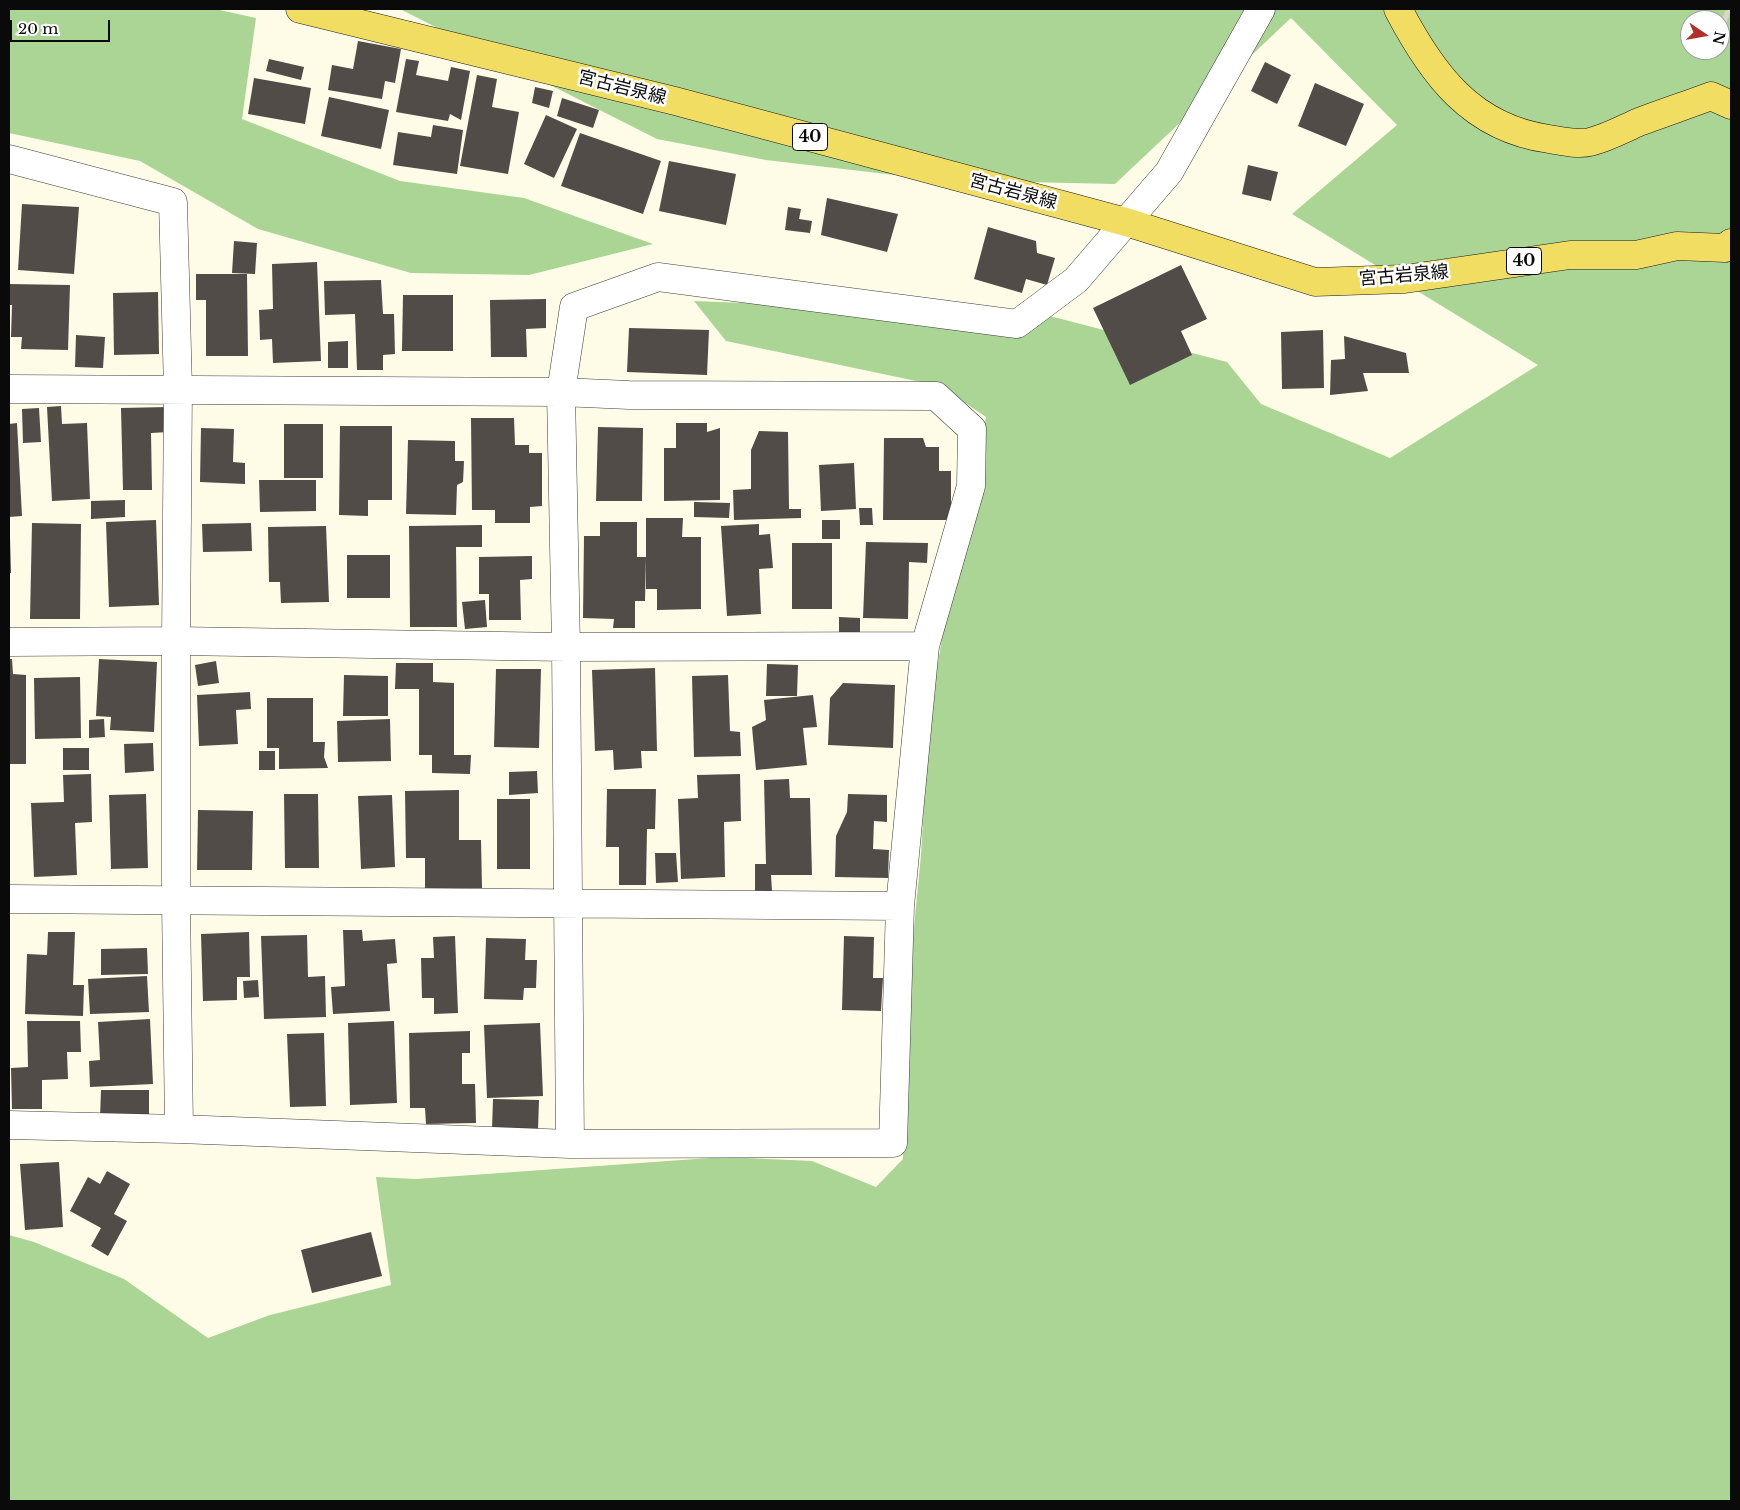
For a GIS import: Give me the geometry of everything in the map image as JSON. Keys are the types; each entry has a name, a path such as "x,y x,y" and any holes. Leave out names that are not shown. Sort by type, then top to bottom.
{"main road":[{"name":"宮古岩泉線","path":"300,9 675,101 1126,222 1315,282 1405,279 1570,255 1636,255 1677,246 1725,248 1731,243"},
{"path":"1398,9 1410,32 1444,82 1475,111 1499,126 1534,137 1589,143 1657,115 1711,96 1731,105"}],"street":[{"path":"570,1144 566,647 561,392 574,307 658,277 1017,324 1076,280 1169,172 1261,9"},
{"path":"9,159 173,202 178,389 176,901 179,1129"},
{"path":"9,389 936,396 972,429 971,486 925,646 900,906 893,1142 570,1144 179,1129 9,1125"},
{"path":"9,642 176,641 566,647 925,646"},
{"path":"9,899 900,906"}],"green space":[{"path":"9,9 215,9 256,18 242,119 400,181 524,198 653,244 529,275 411,273 258,229 140,161 9,133"},
{"path":"400,9 1731,9 1731,1501 9,1501 9,1235 34,1242 124,1279 208,1338 270,1315 391,1285 376,1177 416,1179 724,1157 812,1161 876,1187 903,1159 908,989 921,855 929,717 945,620 986,417 940,386 726,341 694,301 1046,315 1227,362 1261,404 1390,458 1538,365 1292,214 1397,125 1291,18 1115,184 938,180 766,160 657,139"}],"building":[{"path":"358,41 401,49 395,83 385,81 382,99 328,90 332,65 353,69"},
{"path":"269,59 304,67 301,80 266,71"},
{"path":"406,59 419,61 416,75 448,81 451,67 470,71 461,120 450,114 448,121 396,112"},
{"path":"1265,62 1291,75 1277,104 1251,91"},
{"path":"477,75 497,79 492,107 519,112 508,174 460,166"},
{"path":"254,78 311,88 305,124 248,114"},
{"path":"1315,83 1364,104 1346,146 1298,126"},
{"path":"535,87 553,91 549,108 532,103"},
{"path":"329,97 389,110 381,149 321,136"},
{"path":"562,98 599,110 593,128 557,116"},
{"path":"546,115 577,129 554,178 524,164"},
{"path":"433,125 463,130 457,174 393,165 398,132 431,137"},
{"path":"580,133 661,161 643,214 561,186"},
{"path":"669,161 736,174 726,225 659,211"},
{"path":"1248,165 1278,172 1271,201 1242,194"},
{"path":"827,198 898,214 887,252 821,235"},
{"path":"22,204 79,207 74,274 18,270"},
{"path":"788,207 801,209 799,219 812,221 810,233 785,230"},
{"path":"988,227 1036,241 1037,253 1055,258 1047,285 1026,279 1022,293 974,279"},
{"path":"234,241 257,243 255,274 232,273"},
{"path":"317,262 321,361 273,363 272,339 260,340 259,310 273,309 272,264"},
{"path":"1181,265 1207,319 1181,331 1192,355 1130,385 1093,308"},
{"path":"196,274 247,274 248,356 206,356 206,300 196,300"},
{"path":"381,280 383,314 394,314 395,354 383,355 383,370 357,370 355,314 325,315 324,281"},
{"path":"9,284 70,285 68,350 21,349 22,337 11,337 12,305 9,305"},
{"path":"158,292 159,354 114,355 113,293"},
{"path":"403,295 453,295 453,351 402,351"},
{"path":"546,299 546,328 526,329 527,357 491,357 490,300"},
{"path":"629,328 709,330 707,375 627,372"},
{"path":"1323,330 1324,388 1282,389 1281,332"},
{"path":"76,335 105,337 103,368 75,367"},
{"path":"1344,336 1406,353 1409,373 1363,373 1368,391 1330,395 1331,360 1345,359"},
{"path":"348,341 348,368 328,368 328,342"},
{"path":"61,406 62,424 87,423 90,499 52,501 47,407"},
{"path":"168,407 169,432 151,433 152,490 123,490 121,408"},
{"path":"39,408 41,442 23,443 22,409"},
{"path":"471,418 514,418 515,445 529,445 529,453 542,453 542,506 530,507 530,523 495,523 495,510 472,510"},
{"path":"17,423 22,516 9,517 9,424"},
{"path":"676,423 707,423 707,432 720,428 720,500 664,501 664,448 676,448"},
{"path":"284,424 323,424 323,478 284,478"},
{"path":"340,426 392,426 392,500 368,500 368,516 339,515"},
{"path":"598,427 643,428 642,501 596,501"},
{"path":"201,428 234,429 233,462 245,463 245,484 200,482"},
{"path":"759,431 788,432 789,509 801,509 801,518 734,520 733,490 751,489 751,450"},
{"path":"884,438 923,438 926,447 939,447 939,471 951,471 951,520 883,520"},
{"path":"408,440 455,441 455,461 464,461 463,482 457,485 456,515 406,514"},
{"path":"854,463 856,509 821,511 819,465"},
{"path":"259,480 316,480 316,511 260,512"},
{"path":"125,500 125,517 91,519 91,501"},
{"path":"694,502 730,503 729,518 694,517"},
{"path":"859,508 872,508 873,525 860,525"},
{"path":"646,518 683,518 682,537 701,537 701,609 657,610 657,589 646,589"},
{"path":"156,520 159,605 109,607 106,522"},
{"path":"822,520 840,520 840,539 822,539"},
{"path":"600,522 637,522 637,557 646,557 645,601 635,601 635,628 613,628 614,619 583,618 584,536 600,536"},
{"path":"32,523 81,524 80,619 30,619"},
{"path":"251,523 252,551 203,552 202,524"},
{"path":"759,524 759,535 770,534 773,568 759,569 761,614 727,616 721,526"},
{"path":"482,525 482,547 456,547 457,627 410,627 409,526"},
{"path":"326,526 329,602 281,603 280,582 269,582 268,527"},
{"path":"10,537 11,573 9,573"},
{"path":"866,542 928,543 927,563 909,562 908,619 863,618"},
{"path":"792,543 832,543 832,609 792,609"},
{"path":"347,555 390,555 390,598 347,598"},
{"path":"532,556 532,579 520,580 521,620 489,620 489,594 479,594 479,557"},
{"path":"485,600 487,627 465,629 462,602"},
{"path":"839,617 860,618 860,635 839,634"},
{"path":"9,659 12,659 13,674 26,675 26,764 9,764"},
{"path":"99,659 157,662 154,732 110,730 111,717 96,716"},
{"path":"216,661 219,683 198,686 195,665"},
{"path":"396,663 433,663 433,682 454,683 454,755 471,755 470,774 432,773 432,755 419,755 419,689 395,689"},
{"path":"767,664 798,665 797,696 766,696"},
{"path":"655,668 657,751 641,751 642,768 614,770 613,750 595,751 592,670"},
{"path":"496,669 541,669 539,748 494,747"},
{"path":"344,675 388,676 388,716 343,716"},
{"path":"728,675 730,731 740,732 741,756 694,757 692,676"},
{"path":"80,677 81,738 35,739 34,678"},
{"path":"843,683 895,685 893,748 828,745 830,698"},
{"path":"250,692 251,709 236,710 238,744 199,746 197,695"},
{"path":"813,695 817,727 803,728 807,765 756,770 752,727 766,720 764,700"},
{"path":"267,698 313,698 313,742 325,742 324,757 328,768 279,769 279,748 267,748"},
{"path":"104,719 105,737 89,738 89,720"},
{"path":"390,719 391,761 338,762 337,721"},
{"path":"153,743 154,771 125,773 124,744"},
{"path":"63,748 89,748 89,770 63,770"},
{"path":"259,751 275,751 275,770 259,770"},
{"path":"537,771 538,793 509,795 509,772"},
{"path":"91,774 92,822 75,823 77,875 34,877 31,803 64,802 63,775"},
{"path":"740,774 741,821 724,822 725,877 681,879 678,799 698,798 697,775"},
{"path":"789,779 790,798 810,798 812,875 771,875 772,891 755,891 755,864 766,864 764,780"},
{"path":"607,789 656,789 655,829 647,829 646,885 619,885 619,847 606,847"},
{"path":"459,790 459,840 481,840 482,888 425,889 425,858 406,858 405,791"},
{"path":"146,794 148,868 111,869 109,795"},
{"path":"284,794 318,794 319,868 285,868"},
{"path":"848,794 887,795 887,822 874,821 873,849 889,850 888,878 835,877 836,836 847,812"},
{"path":"392,795 395,867 361,869 358,796"},
{"path":"497,799 530,799 530,869 497,869"},
{"path":"198,810 253,811 252,870 197,870"},
{"path":"655,853 676,853 678,882 656,883"},
{"path":"343,930 362,930 363,941 395,939 397,963 387,964 390,1011 333,1014 331,987 345,986"},
{"path":"48,932 75,932 73,985 84,985 83,1016 25,1014 27,954 47,955"},
{"path":"249,932 250,977 237,977 237,1000 203,1001 201,934"},
{"path":"307,935 308,977 325,976 326,1017 264,1019 261,936"},
{"path":"455,936 458,1013 434,1014 434,998 422,998 421,958 434,958 433,937"},
{"path":"844,936 874,937 873,978 883,978 881,1011 842,1010"},
{"path":"486,938 526,939 525,960 537,960 536,988 524,988 523,1000 484,999"},
{"path":"147,948 148,974 101,975 101,949"},
{"path":"147,976 149,1012 90,1014 88,979"},
{"path":"258,980 259,997 244,998 243,981"},
{"path":"150,1019 153,1084 90,1087 89,1061 100,1060 98,1022"},
{"path":"27,1021 80,1021 81,1052 67,1052 68,1079 42,1080 42,1109 12,1109 11,1068 28,1067"},
{"path":"394,1021 397,1103 350,1105 348,1023"},
{"path":"540,1023 543,1096 487,1098 484,1025"},
{"path":"470,1031 470,1053 462,1053 462,1084 475,1084 476,1123 426,1124 425,1108 410,1108 409,1033"},
{"path":"324,1033 326,1106 290,1107 287,1034"},
{"path":"101,1090 149,1090 149,1118 100,1118"},
{"path":"493,1099 539,1100 538,1130 492,1129"},
{"path":"59,1162 63,1227 25,1230 20,1164"},
{"path":"107,1171 130,1184 114,1214 127,1221 108,1256 91,1246 101,1228 70,1211 88,1177 100,1184"},
{"path":"371,1232 382,1276 312,1293 301,1250"}],"tunnel":[{"path":"1726,9 1731,11"}]}
